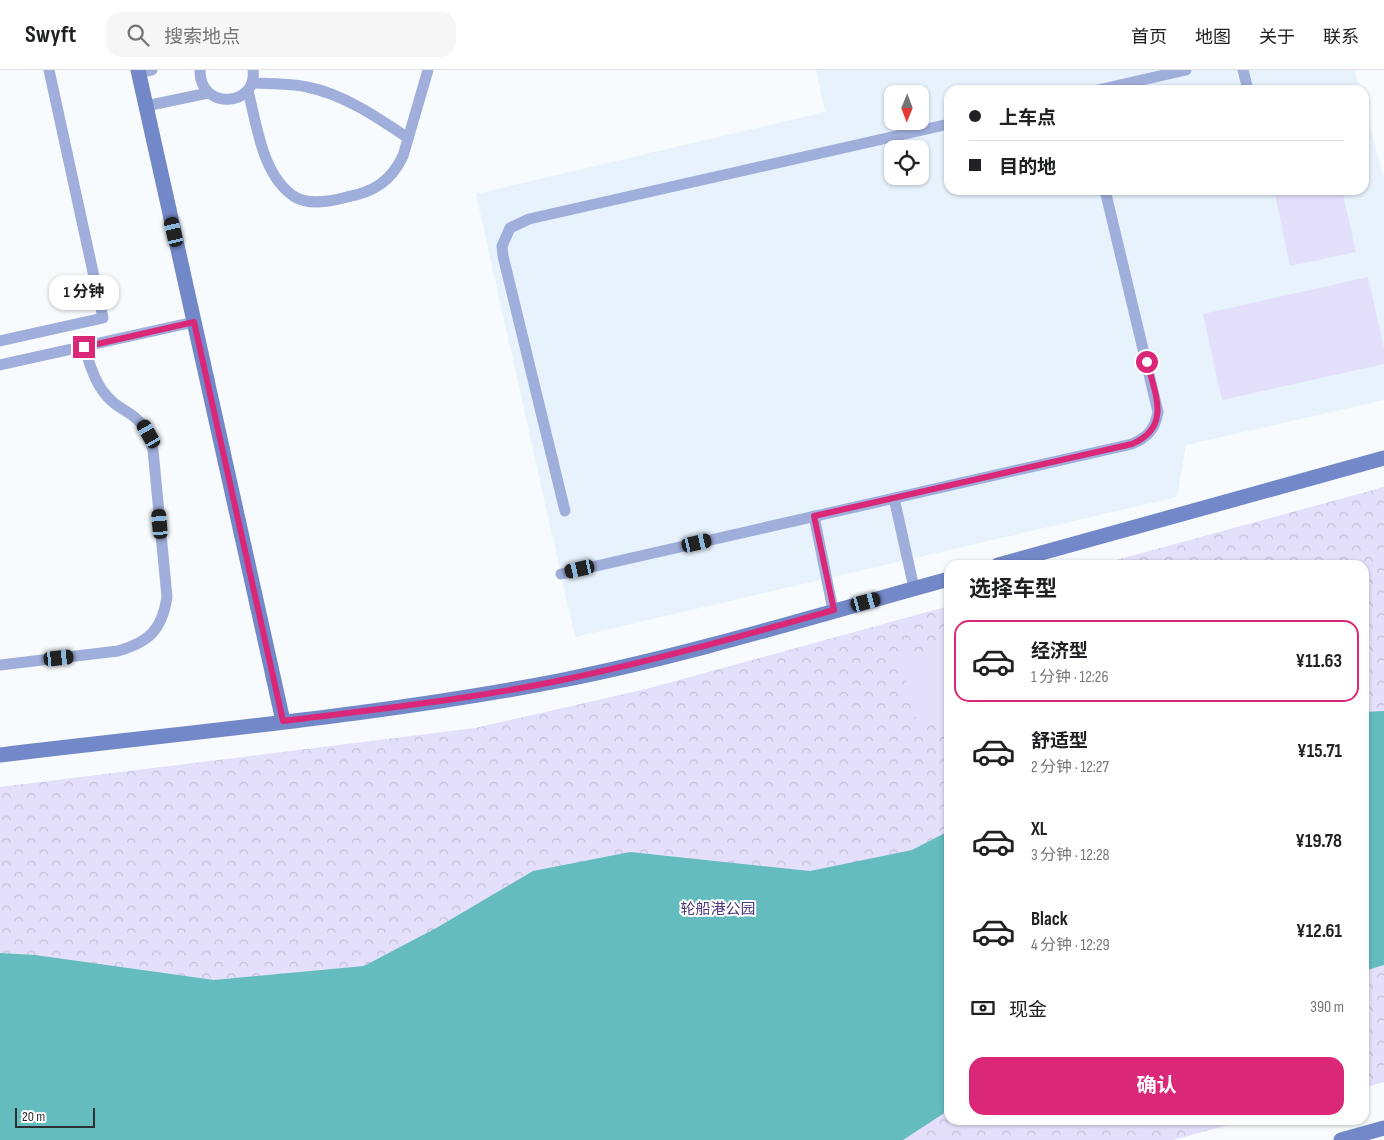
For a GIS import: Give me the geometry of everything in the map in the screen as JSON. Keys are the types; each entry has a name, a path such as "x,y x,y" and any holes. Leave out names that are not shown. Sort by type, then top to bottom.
{"street":[{"path":"143,71 146,106 283,721"},
{"path":"1016,560 1384,458"},
{"path":"0,755 450,700 566,679 675,654 944,580"},
{"path":"1341,1140 1384,1128"}],"lane":[{"path":"0,341 103,318 49,70"},
{"path":"200,70 202,86 215,98 232,100 250,87 297,85 321,91 374,115 408,138"},
{"path":"254,70 250,87 267,161 273,174 295,198 313,202 331,201 375,189 396,169 408,138 428,70"},
{"path":"1120,85 1186,70"},
{"path":"1243,70 1247,85"},
{"path":"146,106 208,93"},
{"path":"565,511 503,256 502,246 510,228 529,219 944,125"},
{"path":"561,574 1132,444 1150,434 1156,423 1158,412 1156,400 1107,195"},
{"path":"0,365 194,322"},
{"path":"0,665 118,651 136,646 149,638 165,612 168,597 153,450 149,434 142,422 102,391 84,347"},
{"path":"894,498 914,588"},
{"path":"814,516 834,610"}],"shaded area":[{"path":"816,70 1355,70 1359,85 944,85 944,195 1369,195 1369,122 1384,179 1384,400 1186,445 1177,497 575,637 476,194 825,112"}],"green space":[{"path":"1275,195 1343,195 1356,252 1290,266"},
{"path":"1368,277 1384,348 1384,364 1222,400 1203,314"},
{"path":"1384,487 1384,1082 1369,1086 1369,560 1116,560"},
{"name":"轮船港公园","path":"944,607 944,1125 1228,1125 1173,1140 0,1140 0,787 475,728 646,689"},
{"path":"944,646 944,719 918,726 900,658"}],"water":[{"path":"1384,711 1384,965 1369,970 1369,712"},
{"path":"944,834 944,1113 903,1140 0,1140 0,953 35,955 214,980 364,966 438,927 533,871 630,852 810,871 912,850"}],"route":[{"path":"84,347 194,322 283,721 450,700 566,679 675,654 834,610 814,516 1132,444 1142,440 1150,434 1156,423 1158,412 1147,362"}]}
